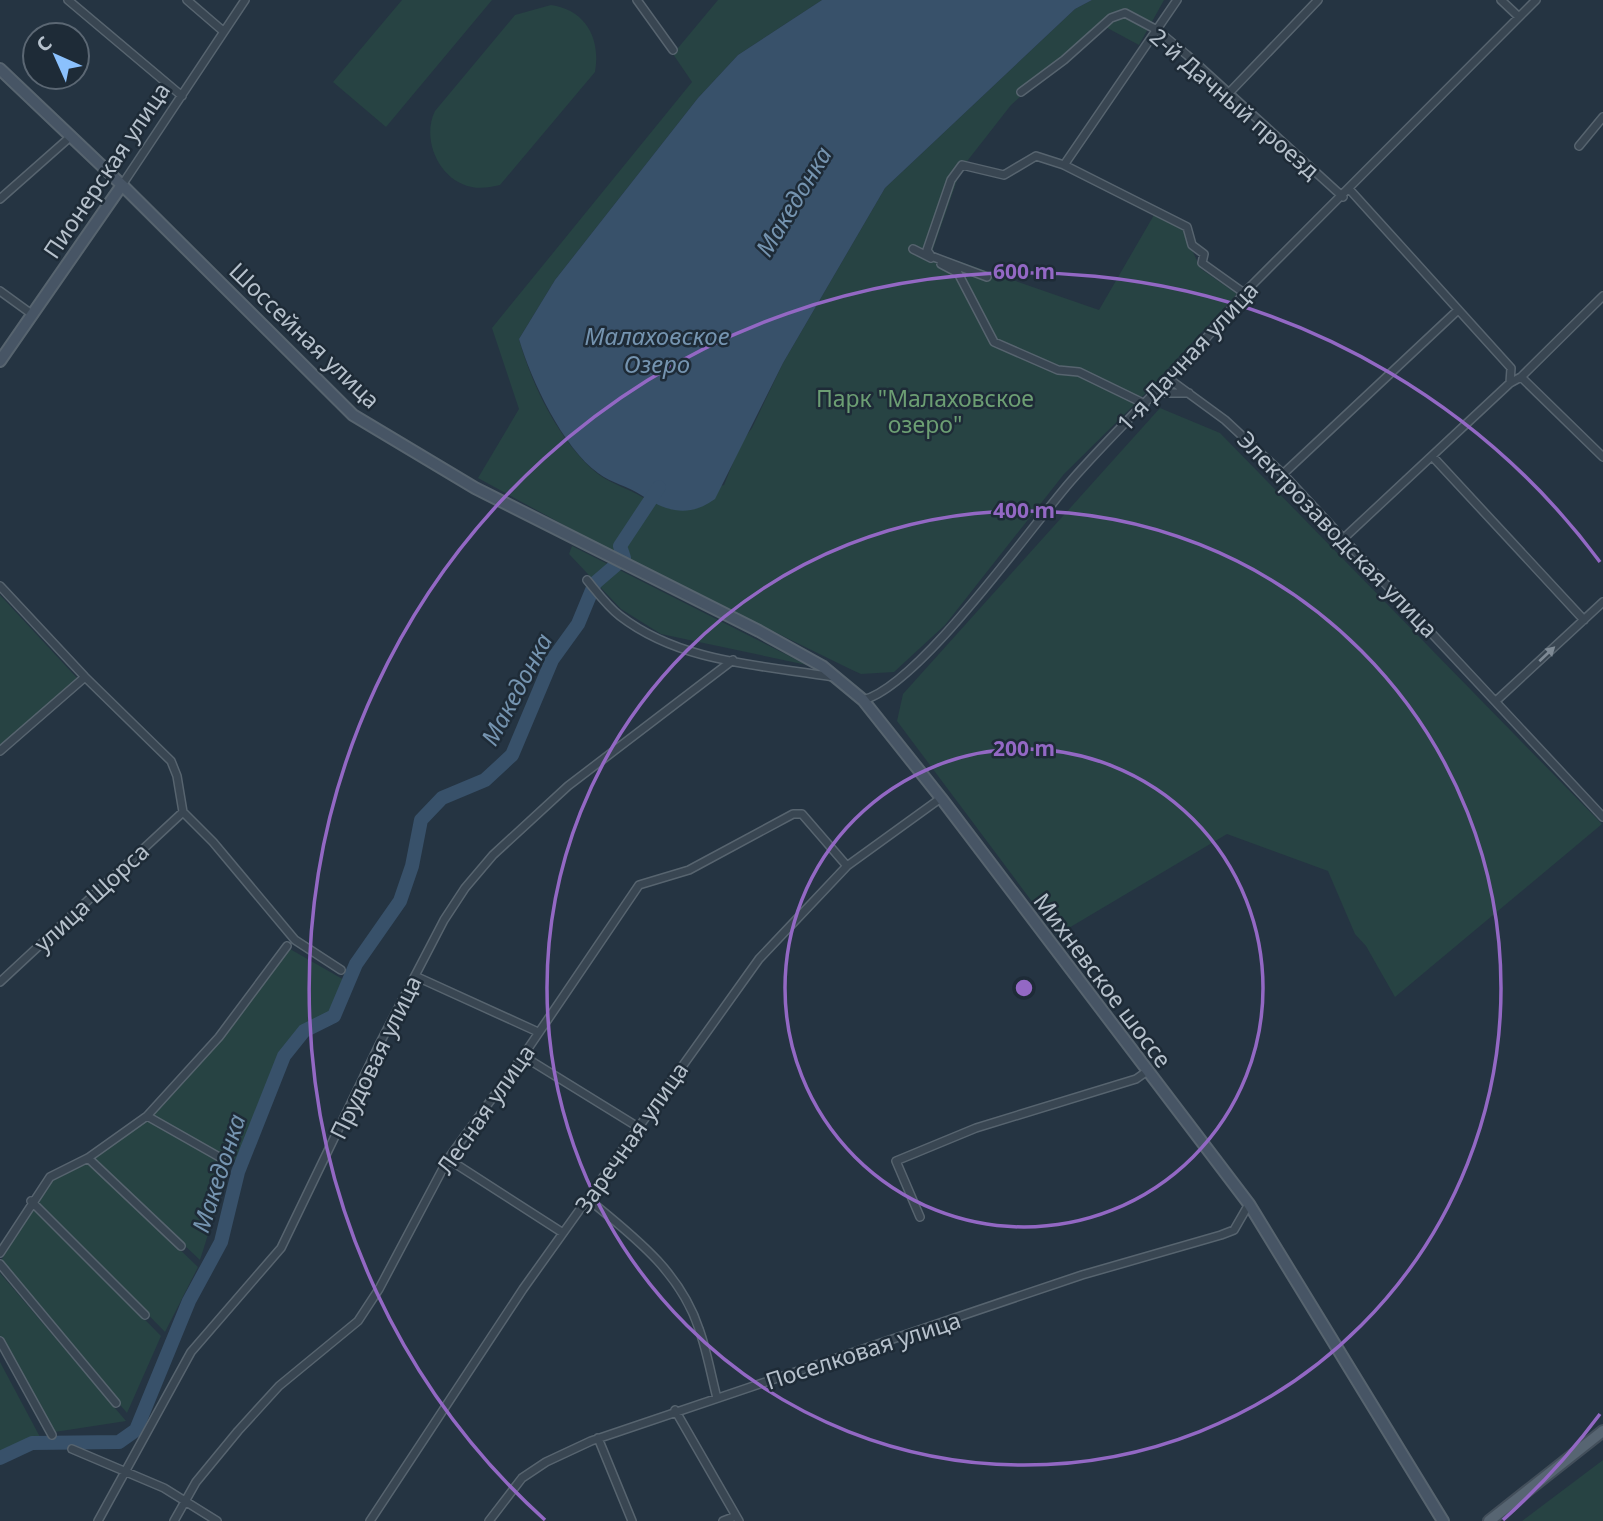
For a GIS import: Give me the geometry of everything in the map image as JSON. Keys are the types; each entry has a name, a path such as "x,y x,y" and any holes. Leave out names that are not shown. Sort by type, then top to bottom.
{"main road":[{"name":"Шоссейная улица","path":"0,69 69,138 122,185 354,415 475,488 628,566"},
{"name":"Пионерская улица","path":"0,361 122,185"},
{"name":"Михневское шоссе","path":"628,566 759,631 839,678 863,699 941,797 1146,1072 1249,1204 1443,1521"},
{"path":"1489,1521 1603,1432"}],"street":[{"path":"68,0 182,96"},
{"path":"187,0 223,31"},
{"name":"Пионерская улица","path":"122,185 244,0"},
{"path":"637,0 673,50"},
{"path":"1064,165 1177,0"},
{"path":"1228,93 1318,0"},
{"path":"1501,0 1519,17"},
{"name":"1-я Дачная улица","path":"863,699 872,697 899,678 955,623 1070,482 1146,404 1244,293 1350,190 1535,0"},
{"name":"2-й Дачный проезд","path":"1021,92 1064,60 1111,18 1125,13 1157,30 1343,197"},
{"path":"1579,146 1603,117"},
{"path":"0,199 69,138"},
{"path":"987,277 931,256 927,250 951,180 962,165 1004,175 1036,156 1064,165 1187,227 1192,245 1204,254 1202,263 1244,293"},
{"path":"1350,190 1511,368 1510,383"},
{"path":"913,248 958,273 994,342 1058,370 1079,372 1146,404"},
{"path":"0,291 33,315"},
{"path":"1345,537 1510,383 1521,377 1528,367 1603,296"},
{"path":"1283,474 1458,310"},
{"path":"1511,368 1528,367"},
{"path":"1521,377 1603,457"},
{"name":"Электрозаводская улица","path":"1169,379 1225,420 1283,474 1345,537 1603,817"},
{"path":"1155,393 1189,393"},
{"path":"1432,456 1584,621"},
{"path":"587,580 618,615 660,641 713,659 839,678"},
{"path":"0,586 85,677 171,761 177,776 183,812 213,842 295,940 341,970"},
{"path":"1497,701 1603,603"},
{"name":"Прудовая улица","path":"98,1521 191,1352 281,1248 415,975 458,899 493,855 568,786 626,738 733,660"},
{"path":"0,751 85,677"},
{"name":"Заречная улица","path":"370,1521 563,1233 758,959 847,866 941,797"},
{"name":"улица Щорса","path":"0,982 183,812"},
{"name":"Лесная улица","path":"174,1521 196,1482 279,1386 358,1321 379,1289 448,1159 523,1056 639,885 689,870 793,814 802,814 847,866"},
{"path":"0,1253 31,1200 50,1177 88,1158 147,1116 219,1037 287,946"},
{"path":"415,975 538,1031"},
{"path":"523,1056 638,1127"},
{"path":"920,1217 896,1161 976,1128 1136,1079 1146,1072"},
{"path":"147,1116 220,1158"},
{"path":"88,1158 181,1246"},
{"path":"448,1159 563,1233"},
{"path":"588,1199 648,1248 665,1268 699,1329 717,1398"},
{"path":"31,1200 145,1315"},
{"name":"Поселковая улица","path":"489,1521 522,1478 571,1449 675,1410 1082,1275 1221,1235 1234,1230 1249,1204"},
{"path":"0,1264 116,1403"},
{"path":"0,1341 52,1435"},
{"path":"675,1410 737,1518 723,1521"},
{"path":"598,1438 632,1521"},
{"path":"72,1449 127,1470 186,1500 217,1521"}],"green space":[{"path":"402,0 492,0 386,127 333,82"},
{"name":"Парк \"Малаховское озеро\"","path":"718,0 822,0 738,55 698,98 555,280 519,339 531,376 549,413 571,446 598,474 651,503 724,485 741,443 752,428 783,363 885,188 1075,9 1092,0 1164,0 1139,45 1100,24 1011,105 961,169 932,252 1099,310 1154,215 1182,229 1201,269 1237,294 1140,399 1064,474 945,625 894,672 861,674 848,668 624,558 478,478 519,409 492,328 692,82 673,54"},
{"path":"551,5 573,13 588,28 596,48 595,72 500,185 479,188 460,183 442,168 432,146 431,122 435,111 515,15"},
{"path":"1160,408 1220,433 1602,824 1395,997 1366,946 1355,934 1328,871 1227,834 1057,935 897,721 903,694"},
{"path":"572,546 807,665 661,634 621,609 569,554"},
{"path":"0,595 77,678 0,746"},
{"path":"290,949 346,981 332,1013 302,1029 280,1054 235,1161 151,1115 222,1038"},
{"path":"147,1119 230,1165 200,1260 92,1158"},
{"path":"88,1161 198,1267 165,1332 36,1200 52,1179"},
{"path":"32,1205 161,1336 127,1413 0,1263"},
{"path":"0,1273 126,1421 48,1433 0,1349"},
{"path":"0,1362 40,1437 0,1455"},
{"path":"1603,1460 1603,1521 1522,1521"}],"water":[{"name":"Малаховское Озеро","path":"822,0 1092,0 1075,9 885,188 783,363 715,499 687,511 669,509 603,476 585,462 550,412 531,374 519,339 555,280 698,98 738,55"}],"waterway":[{"name":"Македонка","path":"0,1458 32,1443 119,1442 136,1430 189,1301 221,1242 238,1172 284,1056 304,1031 334,1016 356,964 400,901 412,866 421,820 442,798 485,780 512,755 552,660 578,624 595,583 624,558 620,546 659,487"}]}
